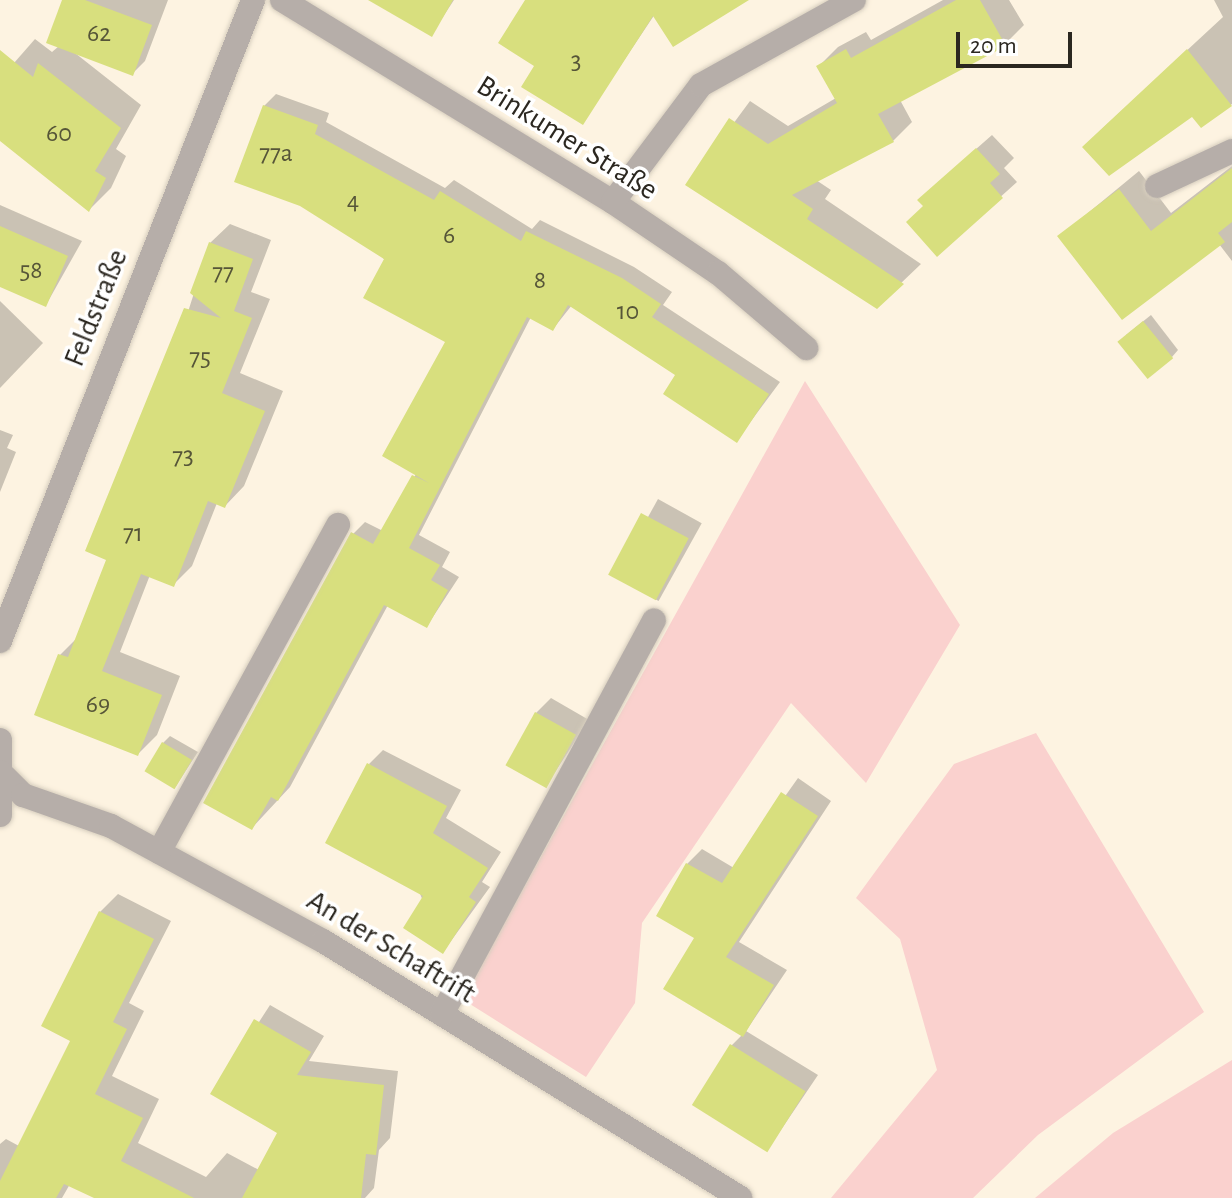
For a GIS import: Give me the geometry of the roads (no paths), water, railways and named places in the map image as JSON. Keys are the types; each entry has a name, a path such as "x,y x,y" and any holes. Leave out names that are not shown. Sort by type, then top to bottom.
{"street":[{"name":"Feldstraße","path":"0,641 253,0"},
{"name":"Brinkumer Straße","path":"282,0 613,202 718,273 806,348"},
{"path":"613,202 701,85 854,0"},
{"path":"1157,186 1232,151"},
{"path":"159,852 338,525"},
{"path":"442,1014 654,621"},
{"path":"0,740 0,815"},
{"name":"An der Schaftrift","path":"2,774 23,795 159,852 442,1014 740,1198"}]}
